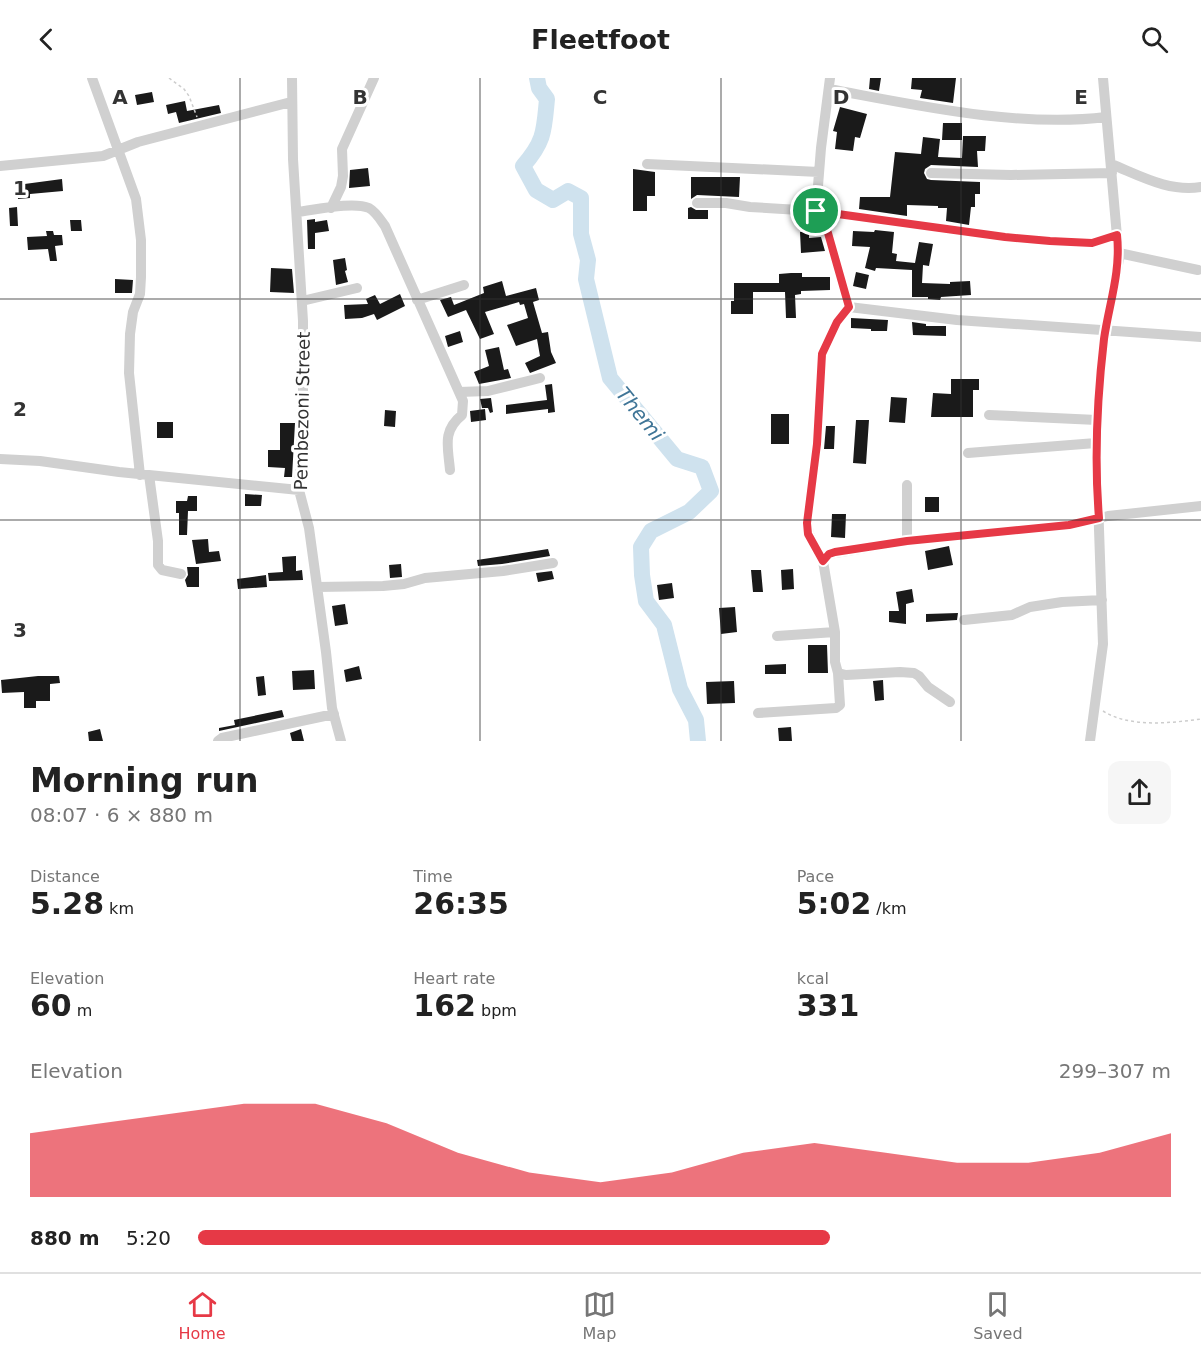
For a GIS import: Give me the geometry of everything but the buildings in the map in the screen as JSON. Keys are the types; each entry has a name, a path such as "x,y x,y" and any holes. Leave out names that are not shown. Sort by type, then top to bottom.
{"street":[{"path":"92,78 136,199 141,240 140,294 133,312 129,374 144,475 158,541 158,565 162,570 181,574"},
{"name":"Pembezoni Street","path":"292,78 293,159 302,302 303,416 299,490 309,528 333,714 341,741"},
{"path":"331,208 341,187 342,149 374,78"},
{"path":"1090,741 1103,644 1097,420 1106,330 1119,253 1103,78"},
{"path":"849,307 828,233 816,211 830,83 915,105 1010,117 1057,120 1106,117"},
{"path":"0,166 103,156 138,142 291,102"},
{"path":"647,164 819,172"},
{"path":"932,173 1011,176 1112,168 1165,186 1201,187"},
{"path":"697,203 726,203 750,207 816,211 1085,244 1117,235"},
{"path":"297,212 360,206 377,214 385,226 459,392 464,409 462,415 448,431 450,470"},
{"path":"1119,253 1198,270"},
{"path":"417,300 464,285"},
{"path":"302,302 357,288"},
{"path":"849,307 957,320 1201,337"},
{"path":"758,713 836,708 840,705 841,697 835,662 835,632 823,561 808,534 807,523 817,444 822,354 837,322 849,307"},
{"path":"459,392 488,391 540,378"},
{"path":"989,415 1097,420"},
{"path":"969,453 1096,443"},
{"path":"0,459 40,461 144,475 299,490"},
{"path":"907,484 907,541"},
{"path":"823,561 829,554 835,552 907,541 1069,525 1099,518 1201,506"},
{"path":"317,587 404,584 425,578 503,571 553,563"},
{"path":"964,620 1005,616 1030,607 1062,602 1102,600"},
{"path":"777,636 835,632"},
{"path":"838,673 846,675 914,673 920,676 928,687 950,702"},
{"path":"218,741 222,738 333,714"}],"path":[{"path":"169,78 184,89 189,96 201,126"},
{"path":"1095,705 1118,718 1135,721 1159,723 1201,719"}],"waterway":[{"name":"Themi","path":"537,78 539,88 547,99 544,127 536,149 523,166 536,190 553,200 568,191 581,198 581,234 588,260 586,279 610,378 677,459 702,467 711,491 689,512 651,531 641,547 646,601 664,625 680,689 696,720 698,741"}],"route":[{"path":"816,211 1005,237 1085,244 1117,235 1118,267 1106,330 1097,410 1099,518 1069,525 907,541 835,552 829,554 823,561 808,534 807,523 817,444 822,354 837,322 849,307 828,233 816,211"}]}
